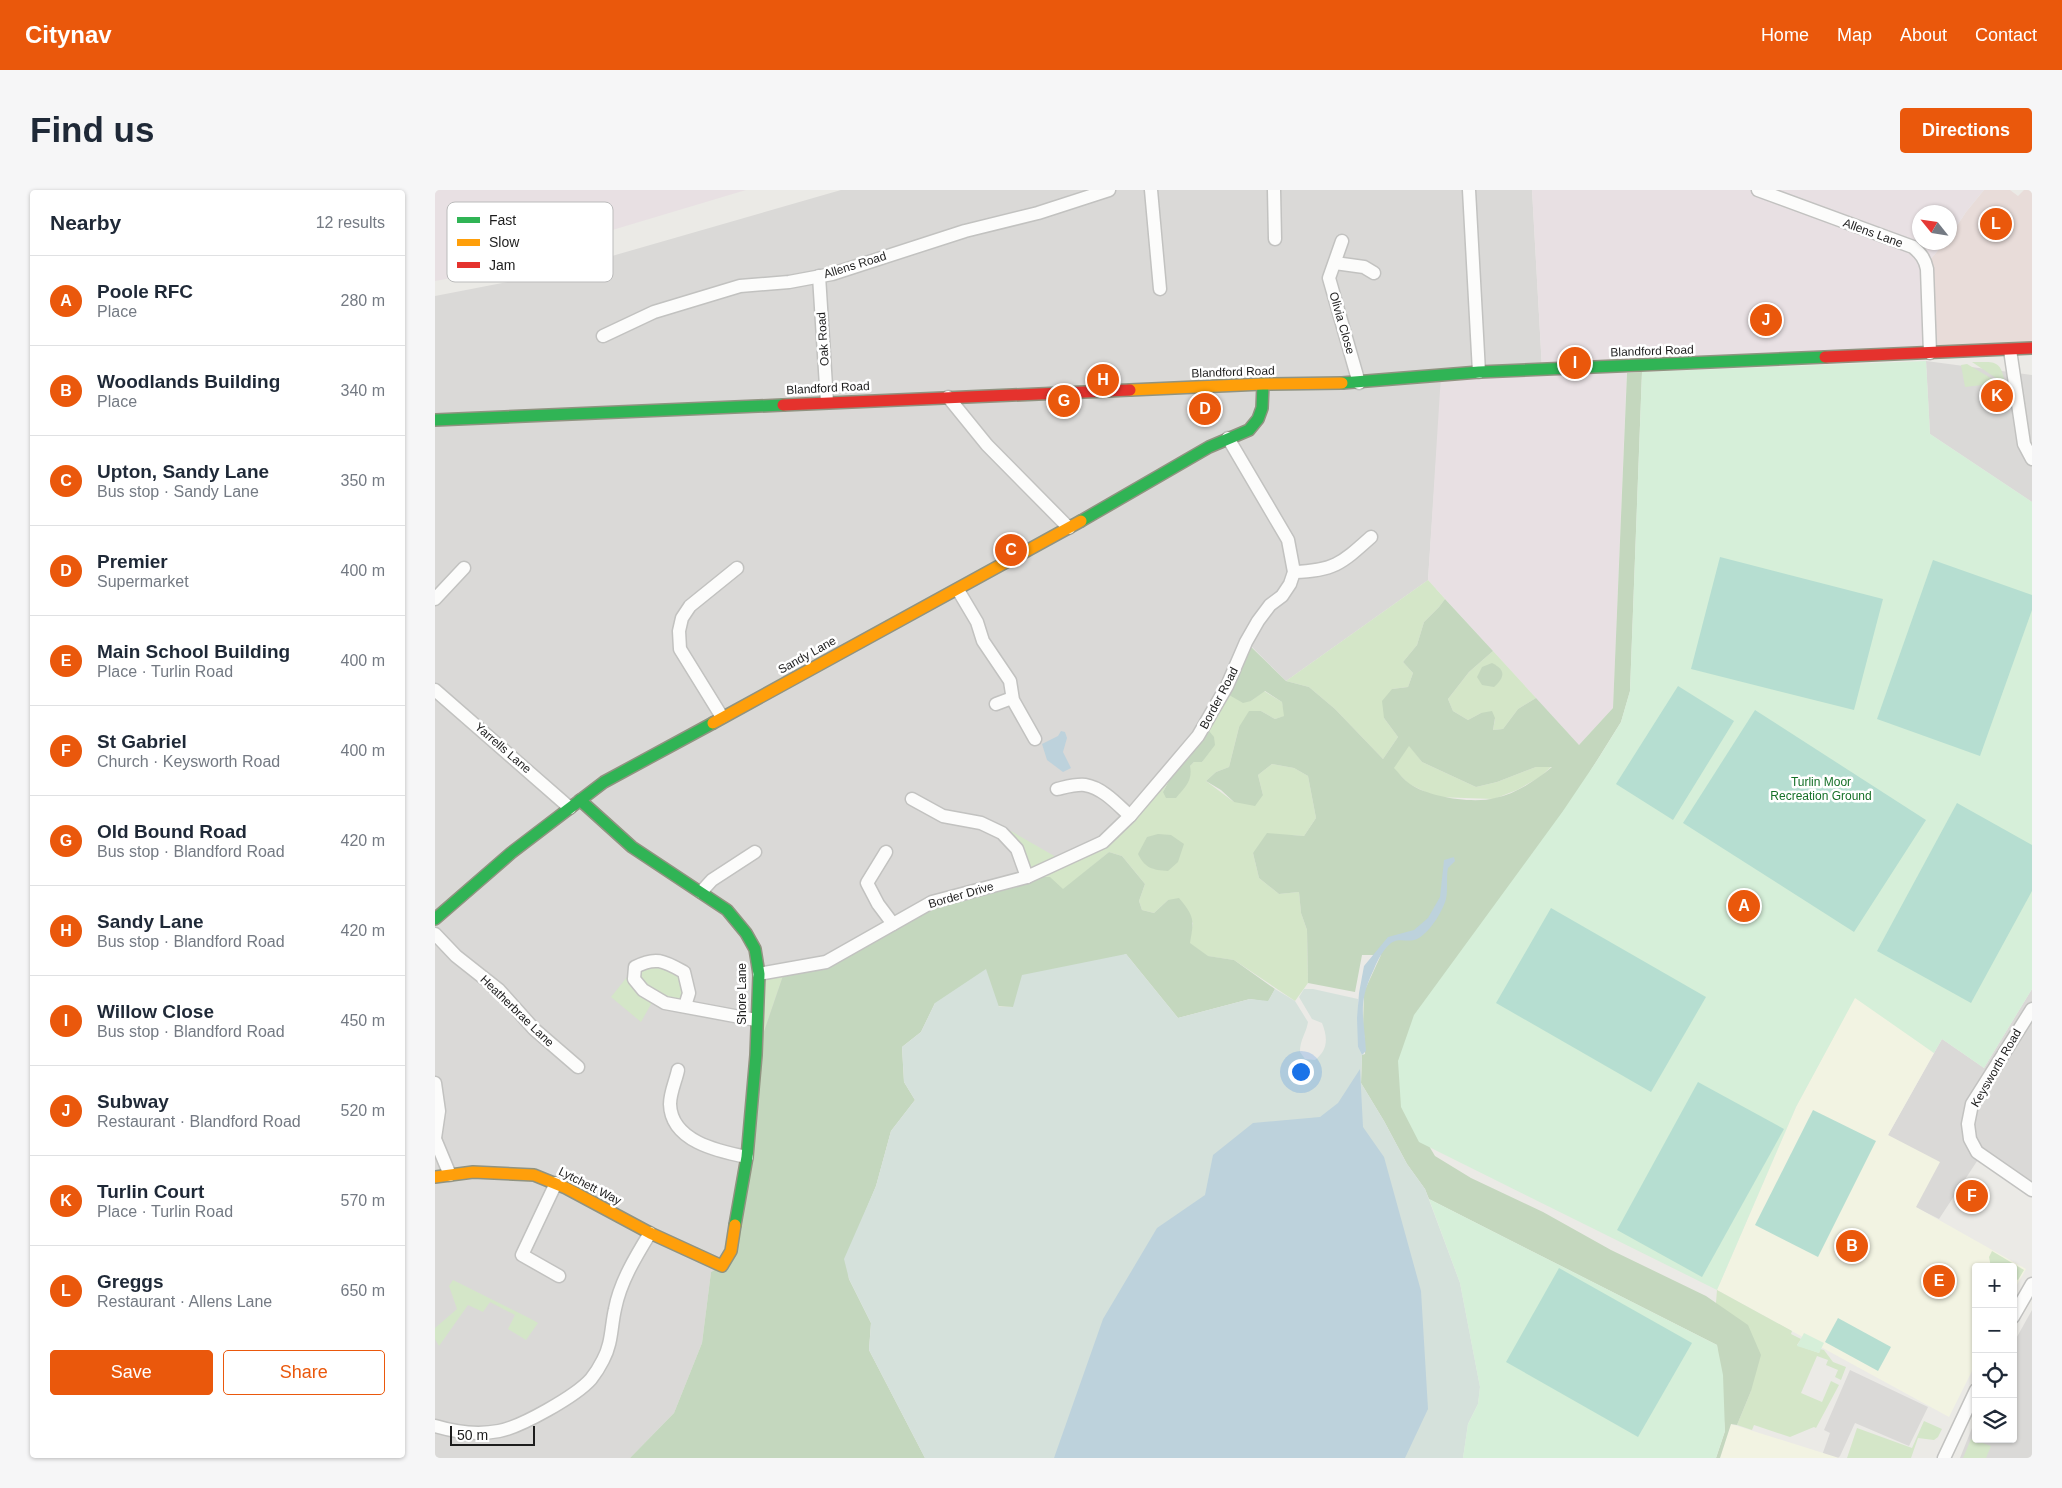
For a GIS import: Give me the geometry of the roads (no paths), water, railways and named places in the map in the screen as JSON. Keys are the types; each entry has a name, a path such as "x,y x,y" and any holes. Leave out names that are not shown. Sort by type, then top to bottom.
{"street":[{"name":"Allens Road","path":"603,336 654,312 740,286 789,282 832,274 965,231 1038,213 1109,190"},
{"path":"1151,190 1160,289"},
{"path":"1274,190 1275,239"},
{"path":"1469,190 1479,372"},
{"name":"Allens Lane","path":"1759,190 1913,247 1920,253 1925,260 1927,268 1930,353"},
{"name":"Olivia Close","path":"1343,241 1329,278 1359,383"},
{"path":"1335,264 1364,267 1374,273"},
{"name":"Oak Road","path":"819,276 827,402"},
{"name":"Blandford Road","path":"435,420 1263,384 1359,383 1479,372 2032,348"},
{"path":"2010,350 2024,444 2032,459"},
{"name":"Sandy Lane","path":"435,920 511,853 603,782 958,590 1228,438 1249,430 1254,425 1262,408 1263,384"},
{"path":"949,397 987,445 1069,528"},
{"path":"1228,438 1288,540 1294,572 1316,572 1329,568 1347,558 1371,537"},
{"path":"435,600 464,568"},
{"path":"722,717 680,649 679,631 682,618 690,606 737,568"},
{"name":"Border Road","path":"1130,816 1198,736 1227,686 1254,628 1270,605 1282,596 1294,572"},
{"path":"958,590 977,622 983,641 1010,682 1012,698 1035,739"},
{"name":"Yarrells Lane","path":"435,690 575,804"},
{"path":"996,704 1012,698"},
{"path":"1057,789 1083,785 1093,788 1108,796 1130,816"},
{"path":"912,799 943,816 981,823 1002,833 1017,849 1027,877"},
{"name":"Shore Lane","path":"575,804 632,847 727,910 746,933 755,950 759,974 756,1055 747,1157 731,1251 722,1266"},
{"name":"Border Drive","path":"759,974 826,962 932,902 1027,877 1103,842 1130,816"},
{"path":"701,892 712,880 755,852"},
{"path":"886,852 867,882 878,904 893,924"},
{"name":"Heatherbrae Lane","path":"435,934 456,956 499,990 534,1030 578,1066"},
{"path":"685,1006 689,993 683,972 664,961 646,961 635,968 634,979 643,990 665,1003 756,1020"},
{"name":"Keysworth Road","path":"2032,1009 1972,1104 1968,1124 1970,1139 1977,1152 2032,1190"},
{"path":"678,1070 670,1102 675,1126 687,1135 721,1152 747,1157"},
{"path":"435,1083 439,1111 435,1138 450,1175"},
{"name":"Lytchett Way","path":"435,1177 473,1172 533,1175 556,1184 650,1233 722,1266"},
{"path":"556,1184 522,1255 559,1276"},
{"path":"435,1426 450,1431 500,1432 525,1422 555,1405 591,1380 604,1360 611,1339 619,1294 638,1252 650,1233"},
{"path":"2017,1310 2032,1284"},
{"path":"1943,1458 1972,1398"}],"water":[{"path":"1061,731 1065,732 1067,738 1063,752 1071,768 1063,772 1047,760 1042,744 1058,736"},
{"path":"1454,857 1455,861 1448,868 1446,899 1435,922 1417,939 1397,940 1391,943 1377,962 1363,1001 1366,1051 1362,1055 1358,1047 1357,1018 1364,966 1388,937 1414,930 1428,918 1440,897 1444,860"},
{"path":"1360,1069 1363,1127 1384,1157 1421,1291 1428,1409 1405,1458 1054,1458 1103,1319 1157,1228 1205,1195 1213,1155 1253,1123 1320,1117 1338,1103"}],"place":[{"name":"Greggs","path":"1996,224"},
{"name":"Subway","path":"1766,320"},
{"name":"Willow Close","path":"1575,363"},
{"name":"Sandy Lane","path":"1103,380"},
{"name":"Turlin Court","path":"1997,396"},
{"name":"Old Bound Road","path":"1064,401"},
{"name":"Premier","path":"1205,409"},
{"name":"Upton, Sandy Lane","path":"1011,550"},
{"name":"Poole RFC","path":"1744,906"},
{"name":"St Gabriel","path":"1972,1196"},
{"name":"Woodlands Building","path":"1852,1246"},
{"name":"Main School Building","path":"1939,1281"}],"park label":[{"name":"Turlin Moor Recreation Ground","path":"1821,789"}]}
